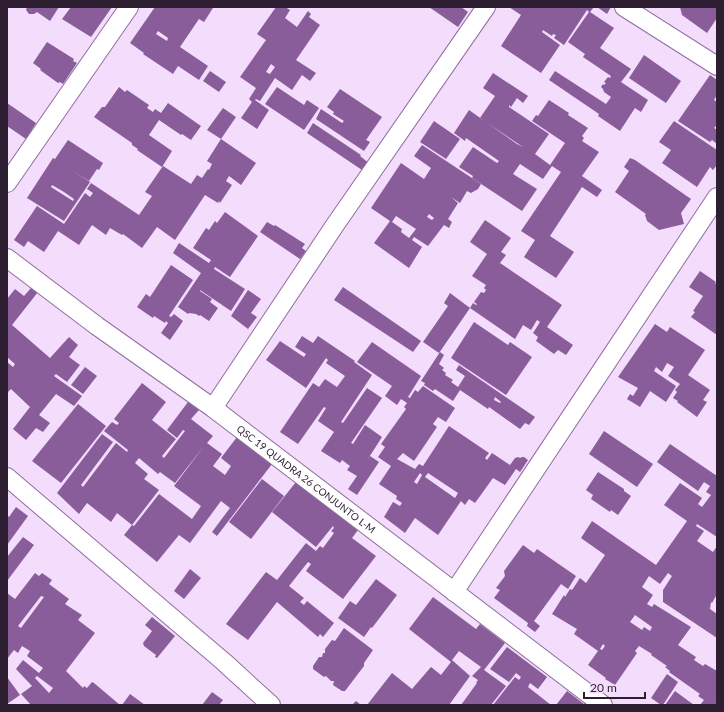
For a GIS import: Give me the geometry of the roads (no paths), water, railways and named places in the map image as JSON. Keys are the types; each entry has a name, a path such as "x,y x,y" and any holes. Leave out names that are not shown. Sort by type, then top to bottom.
{"street":[{"path":"7,183 129,7"},
{"path":"213,408 335,225 486,7"},
{"path":"624,7 645,13 717,66"},
{"path":"454,592 717,197"},
{"name":"QSC 19 QUADRA 26 CONJUNTO L-M","path":"7,258 97,326 213,408 603,705"},
{"path":"7,477 224,662 271,705"}]}
